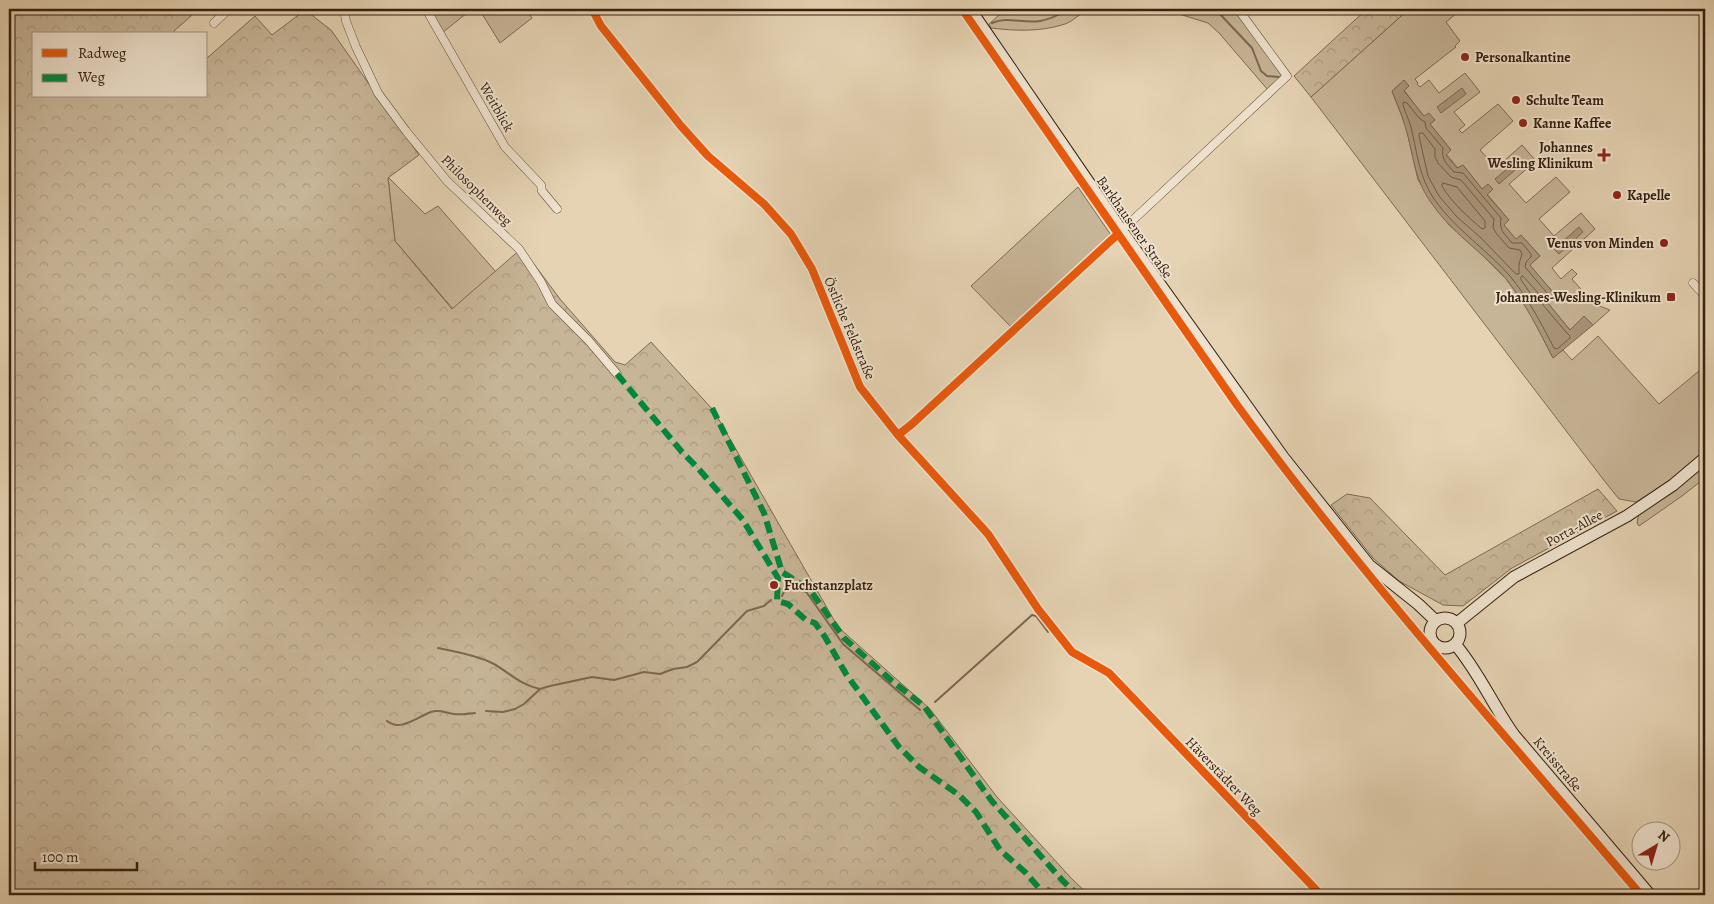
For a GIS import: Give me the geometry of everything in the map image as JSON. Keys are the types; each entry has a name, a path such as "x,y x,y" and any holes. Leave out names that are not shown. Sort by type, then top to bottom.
{"main road":[{"name":"Barkhausener Straße","path":"970,9 1122,231 1246,406 1340,530 1369,564 1436,621"},
{"name":"Porta-Allee","path":"1457,623 1514,577 1627,516 1673,485 1705,458"},
{"path":"1444,618 1457,623 1460,633 1455,644 1443,649 1434,644 1429,634 1432,624 1444,618"},
{"name":"Kreisstraße","path":"1455,644 1475,672 1514,735 1650,895"}],"street":[{"path":"214,23 229,9"},
{"name":"Philosophenweg","path":"344,9 356,47 378,93 406,131 447,181 519,249 541,282 552,304 617,374"},
{"name":"Weitblick","path":"426,9 505,146 541,185 542,191 557,209"},
{"name":"Östliche Feldstraße","path":"592,9 601,26 681,126 708,156 764,204 791,234 812,269 860,387 898,435 988,534 1038,609 1072,652 1109,673"},
{"path":"898,435 1122,231 1287,76 1238,9"},
{"path":"1693,282 1705,296"},
{"name":"Häverstädter Weg","path":"1109,673 1321,895"}],"green space":[{"path":"9,9 199,9 175,32 32,32 32,98 208,98 208,57 255,16 272,35 305,10 331,30 419,155 388,178 395,241 452,309 522,248 560,299 615,362 625,365 651,342 714,411 838,627 930,709 997,797 1089,895 9,895"},
{"path":"431,9 472,9 442,33"},
{"path":"479,9 526,9 532,18 500,43"},
{"path":"1006,9 1088,9 1068,23 1056,27 1037,30 991,28 989,24"},
{"path":"1163,9 1234,9 1282,73 1281,78 1268,90 1219,33 1208,23"},
{"path":"1367,9 1409,9 1311,97 1294,76"},
{"path":"1409,9 1454,9 1457,13 1446,22 1460,41 1456,47 1415,79 1417,84 1420,87 1429,80 1439,93 1465,73 1480,92 1454,112 1465,125 1459,130 1462,133 1498,104 1513,121 1480,150 1496,168 1522,145 1536,161 1509,184 1526,203 1556,177 1570,192 1539,219 1554,236 1581,213 1595,229 1552,268 1561,279 1572,269 1577,274 1572,279 1594,304 1610,310 1593,325 1584,316 1570,330 1547,302 1555,294 1529,265 1540,256 1521,235 1516,240 1504,225 1509,220 1487,194 1492,190 1482,189 1463,165 1458,168 1446,154 1451,150 1430,124 1435,120 1424,117 1404,90 1404,81 1392,91 1406,127 1418,180 1449,225 1506,279 1528,309 1553,358 1563,350 1572,360 1598,336 1659,404 1705,366 1705,450 1670,481 1636,502 1619,499 1606,483 1311,97"},
{"path":"388,177 425,214 438,206 496,272 453,309 395,241"},
{"path":"1078,187 1111,235 1011,327 971,286"},
{"path":"1705,462 1705,478 1639,526 1637,523 1639,512"},
{"path":"1598,489 1617,511 1512,568 1463,606 1443,605 1399,581 1373,558 1331,505 1347,494 1370,498 1445,575"}],"water":[{"path":"1404,80 1409,86 1404,91 1424,116 1429,113 1435,120 1430,124 1451,150 1446,155 1457,168 1463,165 1482,189 1488,184 1493,189 1487,195 1509,220 1504,225 1516,239 1521,235 1540,256 1530,265 1555,295 1547,302 1570,330 1584,316 1593,325 1553,358 1514,289 1488,260 1447,222 1424,192 1417,174 1404,122 1392,91"},
{"path":"1462,88 1466,94 1441,113 1437,107"},
{"path":"1519,159 1523,163 1499,184 1495,179"},
{"path":"1579,227 1583,232 1559,254 1554,249"}],"waterway":[{"path":"992,23 1004,20 1040,21 1070,9"},
{"path":"1212,9 1218,12 1252,48 1261,71 1267,76 1279,77"},
{"path":"782,596 789,581 807,593 843,644 920,710"},
{"path":"486,711 503,712 515,709 524,704 540,689 550,686 592,677 614,680 644,672 660,674 673,669 687,667 697,662 747,611 764,606 771,600"},
{"path":"935,702 1032,615 1036,616 1048,632"},
{"path":"438,648 478,657 521,681 540,689"},
{"path":"387,721 397,725 409,723 437,711 457,714 475,713"},
{"path":"1048,888 1057,892 1065,889 1072,895"},
{"path":"1018,895 1036,892"}],"marked path":[{"path":"617,374 682,452 743,520 778,578 777,601 788,604 806,620 815,623 846,674 899,747 919,767 959,795 976,812 1000,850 1025,872 1045,895"},
{"path":"712,408 764,513 782,572 810,590 844,638 892,681 924,706 991,800 1063,881 1078,895"}],"cycle path":[{"path":"592,9 601,26 681,126 708,156 764,204 791,234 812,269 860,387 898,435 988,534 1038,609 1072,652 1109,673 1321,895"},
{"path":"962,9 1237,405 1285,469 1434,654 1641,895"},
{"path":"898,435 1118,234"}],"place":[{"name":"Personalkantine","path":"1465,57"},
{"name":"Schulte Team","path":"1516,100"},
{"name":"Kanne Kaffee","path":"1523,123"},
{"name":"Johannes Wesling Klinikum","path":"1604,155"},
{"name":"Kapelle","path":"1617,195"},
{"name":"Venus von Minden","path":"1664,243"},
{"name":"Johannes-Wesling-Klinikum","path":"1671,297"},
{"name":"Fuchstanzplatz","path":"774,585"}]}
